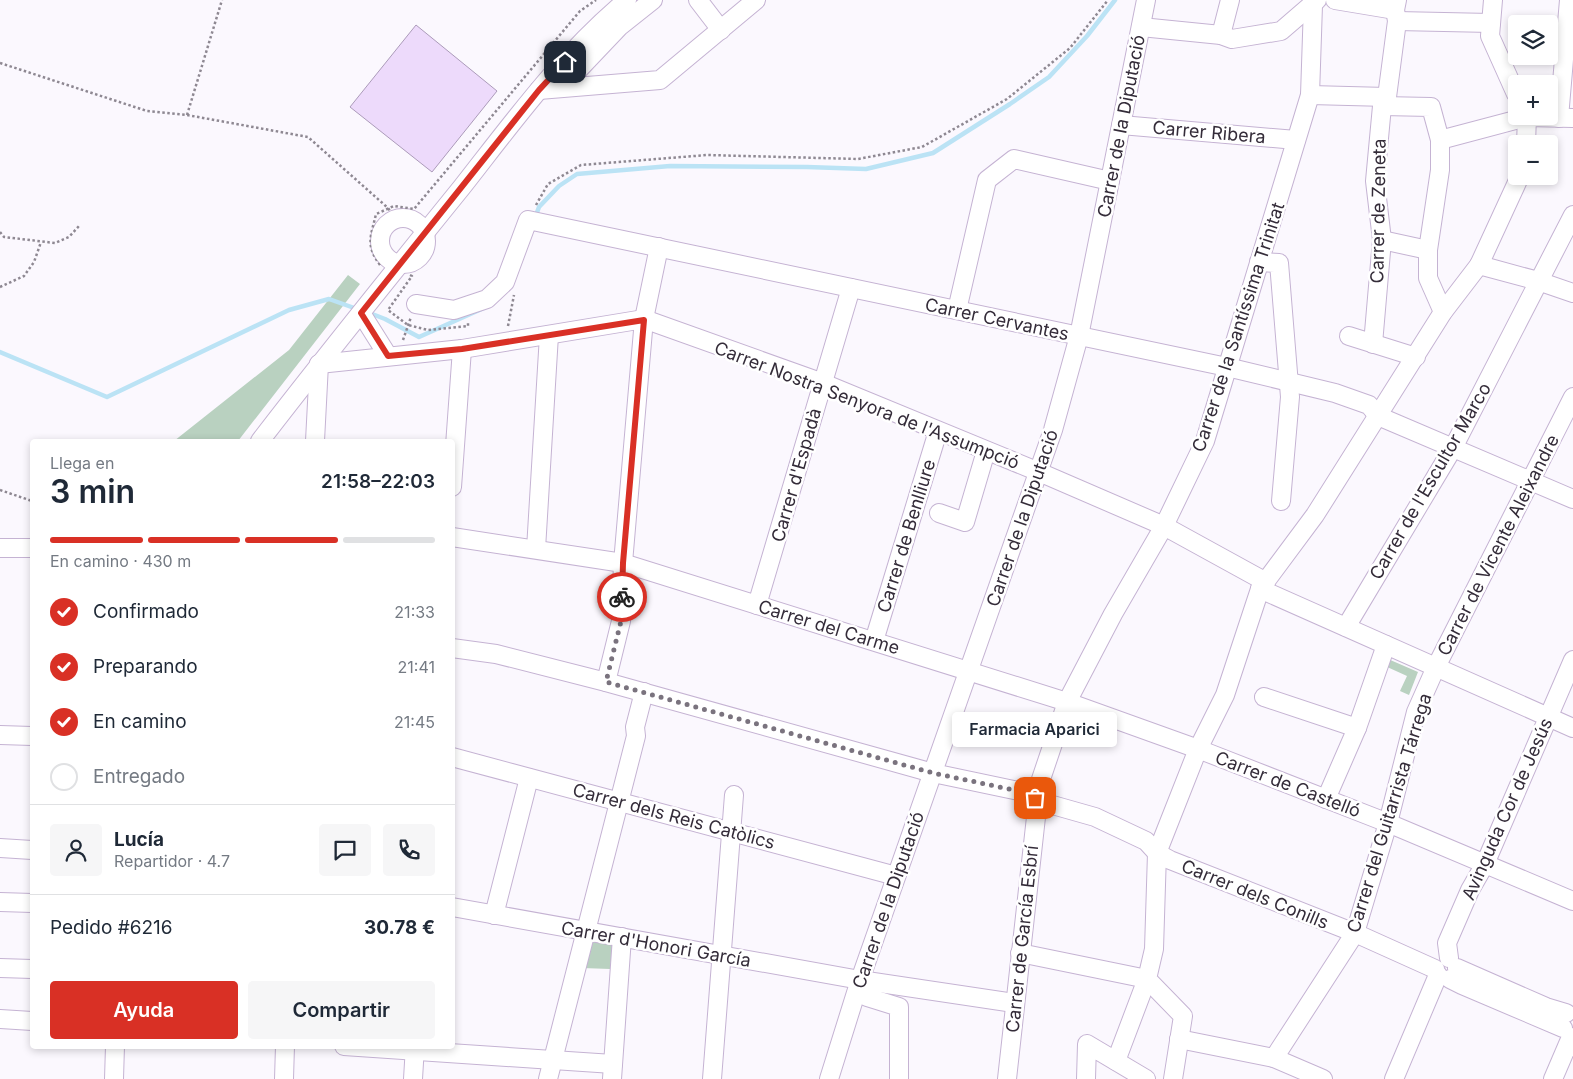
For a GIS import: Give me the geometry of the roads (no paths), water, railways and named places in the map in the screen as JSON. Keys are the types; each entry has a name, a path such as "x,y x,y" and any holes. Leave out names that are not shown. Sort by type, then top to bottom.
{"street":[{"path":"425,233 539,90 604,19 627,0"},
{"path":"561,88 619,27 653,0"},
{"path":"698,0 721,30"},
{"path":"539,90 660,80 756,0"},
{"name":"Carrer de la Diputació","path":"829,1079 860,980 896,876 1054,430 1079,336 1146,0"},
{"path":"1222,35 1230,0"},
{"path":"1335,0 1491,22"},
{"path":"1493,0 1490,36 1508,76"},
{"path":"1141,27 1222,35 1232,39 1281,31 1315,2"},
{"name":"Carrer de la Santíssima Trinitat","path":"1036,798 1067,702 1113,614 1164,526 1205,441 1310,95 1315,2"},
{"path":"1566,118 1570,8"},
{"name":"Carrer de Zeneta","path":"1373,344 1382,240 1375,181 1396,10"},
{"path":"1310,95 1431,107 1440,140 1440,170 1428,250 1428,278 1443,312"},
{"path":"1440,140 1508,121"},
{"name":"Carrer Ribera","path":"1121,125 1296,140"},
{"path":"957,310 987,180 1014,158 1110,182"},
{"path":"1116,1061 1147,979 1154,949 1157,852 1198,749 1224,696 1263,586 1285,553 1315,515 1443,312 1479,265 1516,185"},
{"path":"262,439 361,313 392,266 414,262 425,250 425,233 422,228 416,222 392,214 384,229 380,243 392,266"},
{"name":"Carrer de l'Escultor Marco","path":"1346,627 1453,448 1573,215"},
{"name":"Carrer Cervantes","path":"416,304 454,310 487,299 505,282 528,220 1227,367 1334,393 1369,405 1378,416 1573,499"},
{"path":"1382,240 1428,250"},
{"path":"606,682 621,621 623,563 644,320 659,247"},
{"path":"1259,262 1279,263 1290,397 1281,501"},
{"path":"1479,265 1538,281 1573,293"},
{"name":"Carrer d'Espadà","path":"757,605 851,288"},
{"path":"361,313 388,356"},
{"name":"Carrer Nostra Senyora de l'Assumpció","path":"319,364 462,349 644,320 823,383 1164,526 1263,586 1282,604 1346,627 1573,728"},
{"path":"536,549 549,335"},
{"path":"1349,336 1373,344 1419,351"},
{"path":"455,445 462,349"},
{"path":"315,439 319,364"},
{"name":"Carrer de Vicente Aleixandre","path":"1436,667 1573,397"},
{"name":"Carrer de Benlliure","path":"874,641 938,431"},
{"path":"939,513 965,522 986,450"},
{"name":"Carrer del Carme","path":"455,537 623,563 1067,702 1198,749"},
{"path":"0,548 30,548"},
{"path":"1326,800 1357,728 1386,645"},
{"name":"Carrer dels Conills","path":"455,648 496,654 644,692 933,773 1028,793 1042,802 1095,817 1146,841 1157,852 1170,860 1446,970 1546,1007 1569,1024"},
{"name":"Avinguda Cor de Jesús","path":"1394,1079 1446,970 1447,943 1470,890 1486,864 1573,660"},
{"name":"Carrer del Guitarrista Tárrega","path":"1274,1058 1355,934 1388,823 1416,712 1436,667"},
{"path":"548,1079 620,802 636,736 635,727 644,692"},
{"path":"1264,697 1357,728"},
{"path":"0,735 30,736"},
{"name":"Carrer de Castelló","path":"1198,749 1388,823 1573,901"},
{"name":"Carrer dels Reis Catòlics","path":"455,758 896,876"},
{"path":"494,915 530,778"},
{"path":"712,1079 734,795"},
{"name":"Carrer de García Esbrí","path":"1007,1079 1036,798"},
{"path":"0,848 30,850"},
{"path":"0,902 30,903"},
{"name":"Carrer d'Honori García","path":"455,908 860,980 1014,1003"},
{"path":"413,1079 415,1049 553,1060 612,1072 622,938"},
{"path":"1020,953 1147,979 1183,1016 1172,1079"},
{"path":"0,968 30,969"},
{"path":"860,980 867,997 899,1007 899,1079"},
{"path":"0,1019 30,1021"},
{"path":"1553,1079 1569,1024"},
{"path":"1179,1039 1274,1058 1323,1079"},
{"path":"1086,1079 1087,1044 1146,1079"},
{"path":"114,1079 116,1049"},
{"path":"284,1079 285,1049"}],"waterway":[{"path":"535,218 539,207 559,186 577,174 670,166 866,169 933,153 1049,77 1087,36 1115,0"},
{"path":"0,352 107,397 289,310 329,299 357,309"},
{"path":"367,312 419,337 486,307"}],"place":[{"name":"Farmacia Aparici","path":"1035,798"}]}
